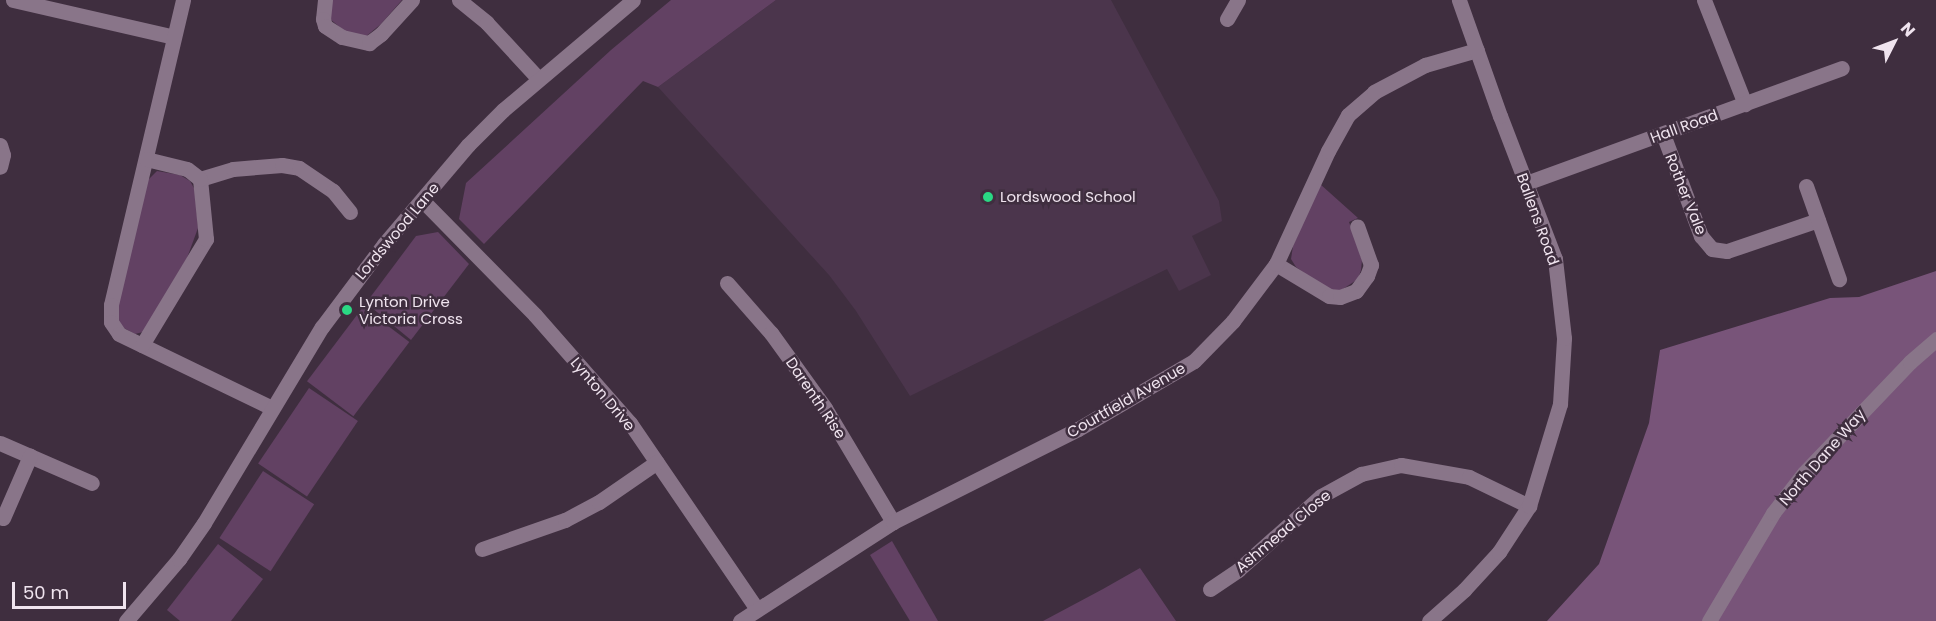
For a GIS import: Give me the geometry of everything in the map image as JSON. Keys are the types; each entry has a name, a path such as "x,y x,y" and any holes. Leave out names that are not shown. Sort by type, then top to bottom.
{"street":[{"path":"13,0 174,37"},
{"path":"183,0 111,305 111,322 119,334 272,408"},
{"path":"325,0 322,19 325,26 342,37 369,43 412,0"},
{"name":"Lordswood Lane","path":"126,621 179,559 204,523 272,408 344,296 422,200 468,145 538,78 633,0"},
{"path":"1227,19 1238,0"},
{"name":"Ballens Road","path":"1429,621 1464,590 1498,552 1529,506 1560,404 1564,338 1555,259 1459,0"},
{"path":"1704,0 1745,104"},
{"path":"466,2 538,78"},
{"name":"Courtfield Avenue","path":"740,621 893,522 1078,429 1194,361 1233,321 1276,264 1328,151 1348,115 1374,92 1425,65 1477,50"},
{"name":"Hall Road","path":"1526,183 1842,68"},
{"name":"Rother Vale","path":"1663,134 1701,236 1712,249 1727,251 1818,220"},
{"path":"0,145 3,155 0,167"},
{"path":"142,345 206,239 200,179 187,169 146,159"},
{"path":"200,179 233,169 282,165 299,168 333,191 350,212"},
{"path":"1806,186 1839,279"},
{"name":"Lynton Drive","path":"422,200 535,315 630,423 757,609"},
{"path":"1276,264 1329,296 1348,294 1362,284 1371,266 1357,226"},
{"name":"Darenth Rise","path":"727,283 771,333 825,408 893,522"},
{"name":"North Dane Way","path":"1709,621 1773,513 1804,473 1910,362 1936,339"},
{"path":"0,442 92,483"},
{"path":"3,518 30,456"},
{"path":"482,549 565,520 599,502 657,462"},
{"name":"Ashmead Close","path":"1210,589 1238,570 1321,496 1361,474 1401,465 1468,477 1529,506"}],"shaded area":[{"path":"332,0 402,0 381,24 364,38 348,34 330,19"},
{"path":"671,0 776,0 658,87 643,81 484,244 459,219 466,183 611,50"},
{"name":"Lordswood School","path":"776,0 1111,0 1219,201 1222,221 1192,236 1211,275 1179,291 1167,269 910,396 856,311 829,275 658,87"},
{"path":"157,171 180,175 190,181 195,190 198,228 187,258 143,332 135,334 120,326 117,309 148,180"},
{"path":"1320,184 1358,218 1349,222 1362,260 1361,270 1358,279 1340,291 1325,288 1296,267 1291,259 1293,246"},
{"path":"438,232 469,264 411,340 366,303 416,236"},
{"path":"1936,271 1936,621 1547,621 1599,564 1649,423 1660,350 1830,298 1859,297"},
{"path":"363,307 409,342 353,416 307,381"},
{"path":"309,388 358,421 307,496 258,463"},
{"path":"263,471 314,504 271,571 219,538"},
{"path":"892,541 938,621 910,621 870,555"},
{"path":"218,544 263,579 231,621 180,621 167,610"},
{"path":"1140,568 1176,621 1043,621 1103,589"}],"place":[{"name":"Lordswood School","path":"988,197"},
{"name":"Lynton Drive Victoria Cross","path":"347,310"}]}
